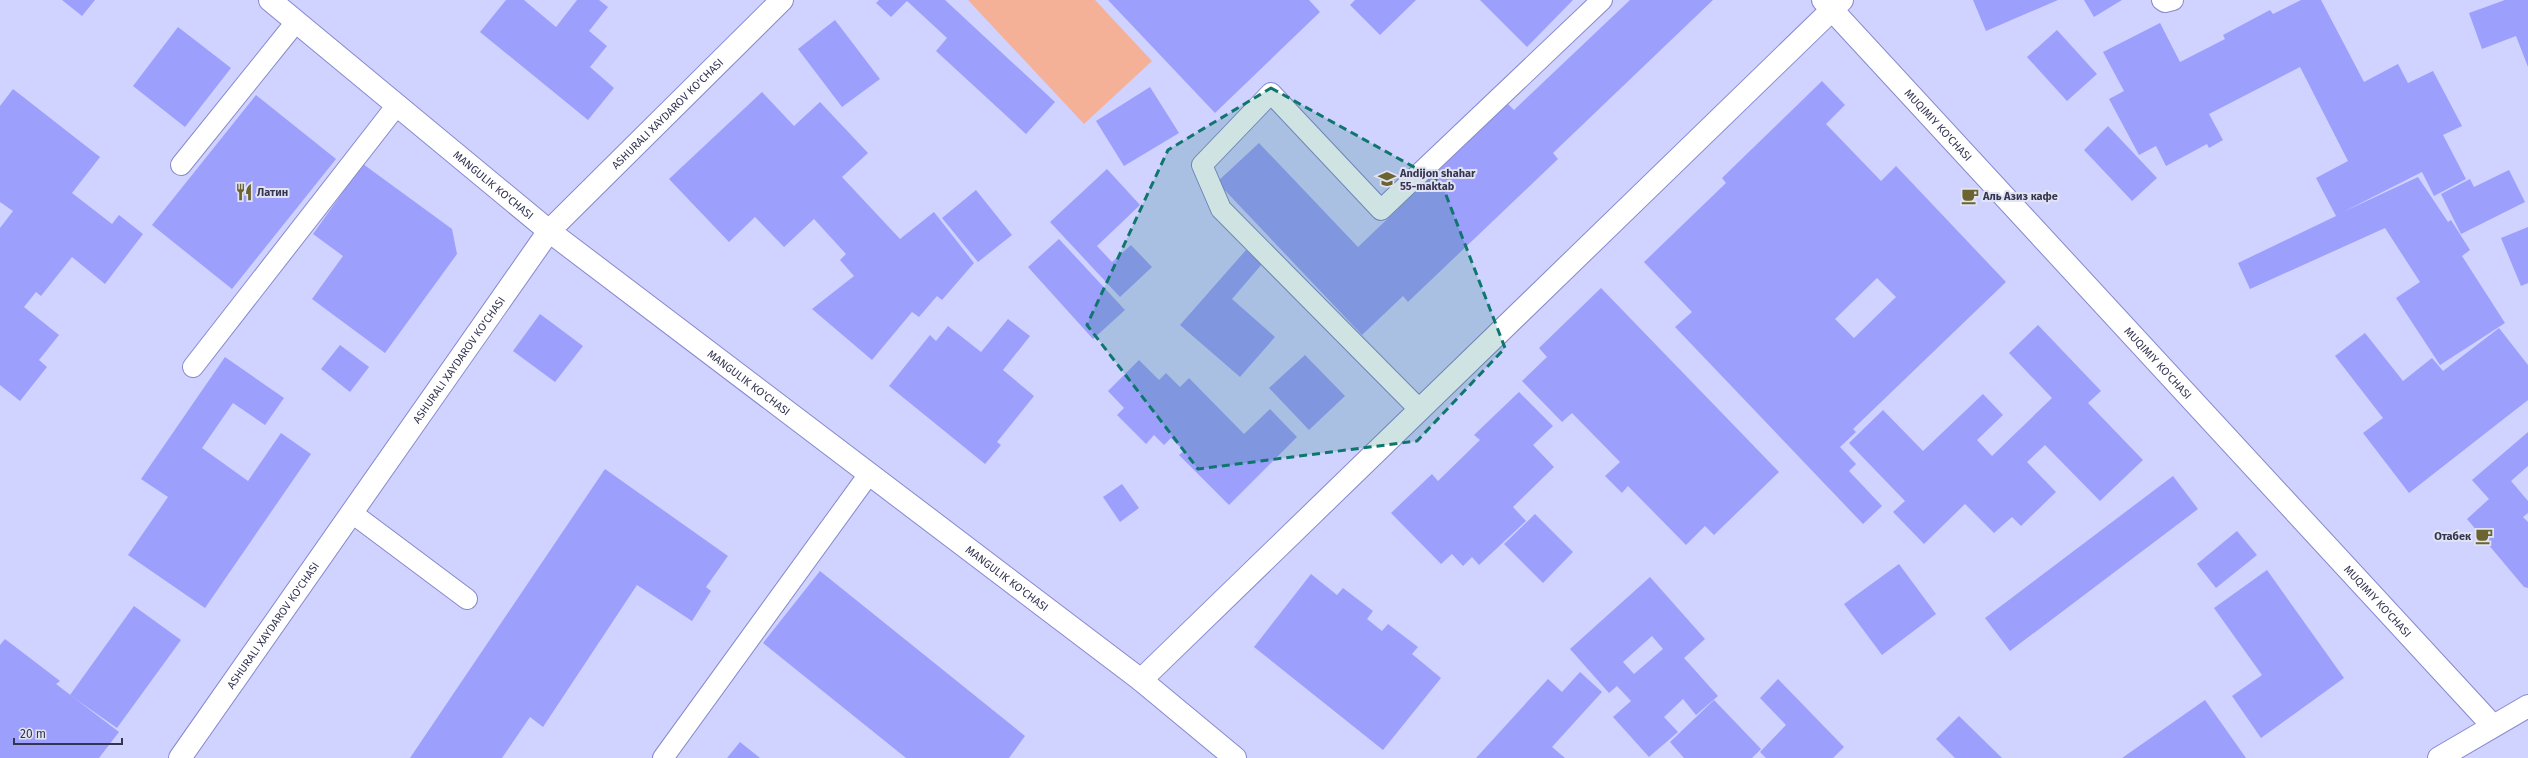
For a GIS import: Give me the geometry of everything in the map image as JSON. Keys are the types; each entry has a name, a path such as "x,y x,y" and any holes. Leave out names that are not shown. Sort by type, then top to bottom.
{"street":[{"name":"MANGULIK KO'CHASI","path":"270,0 549,231 1141,680 1235,758"},
{"name":"ASHURALI XAYDAROV KO'CHASI","path":"180,758 549,231 782,0"},
{"path":"1141,680 1832,3"},
{"name":"MUQIMIY KO'CHASI","path":"1832,3 2494,726"},
{"path":"2439,758 2528,706"}],"lane":[{"path":"1419,409 1222,209 1202,165 1271,93 1381,210 1602,0"},
{"path":"2162,0 2165,2 2173,0"},
{"path":"181,165 296,22"},
{"path":"193,366 397,105"},
{"path":"663,758 869,474"},
{"path":"352,514 467,599"}],"highlighted area":[{"path":"1271,88 1441,182 1505,348 1417,441 1198,469 1087,325 1168,150"}],"shaded area":[{"path":"968,0 1095,0 1152,61 1084,124"}],"building":[{"path":"62,0 95,0 82,16"},
{"path":"506,0 524,0 556,27 577,0 599,0 608,7 589,31 607,46 590,67 614,88 588,120 480,32"},
{"path":"879,0 945,0 1055,102 1026,134 936,51 947,38 907,1 891,17 876,3"},
{"path":"1108,0 1309,0 1320,12 1215,113"},
{"path":"1355,0 1416,0 1380,35 1350,5"},
{"path":"1480,0 1573,0 1527,47"},
{"path":"1630,0 1713,0 1553,153 1558,159 1408,302 1403,296 1362,335 1217,182 1259,143 1358,247 1508,104 1514,110"},
{"path":"1973,0 2058,0 1986,31"},
{"path":"2084,0 2122,0 2094,17"},
{"path":"2301,0 2321,0 2364,82 2398,64 2408,83 2433,71 2462,126 2443,135 2466,179 2434,196 2422,172 2343,212 2418,177 2448,222 2451,220 2470,250 2462,256 2505,323 2440,365 2396,298 2420,282 2385,228 2250,289 2238,263 2336,216 2316,178 2348,161 2300,67 2209,114 2223,140 2209,148 2207,144 2166,166 2156,146 2139,155 2109,99 2124,91 2103,52 2160,23 2180,62 2225,39 2223,35 2270,10 2273,14"},
{"path":"2505,0 2528,0 2528,67 2516,36 2482,49 2469,13"},
{"path":"835,20 880,79 842,107 798,49"},
{"path":"178,27 231,68 185,127 133,86"},
{"path":"2057,30 2097,74 2067,101 2027,57"},
{"path":"1822,81 1845,105 1826,124 1881,181 1896,166 2006,282 1853,429 1856,432 1840,447 1856,464 1849,471 1882,506 1863,524 1675,327 1692,312 1644,262 1726,183 1722,178","holes":["1877,278 1896,297 1854,338 1835,319"]},
{"path":"1150,87 1179,133 1124,166 1096,121"},
{"path":"13,89 100,157 72,193 112,224 119,215 143,234 105,284 72,257 41,296 36,292 24,307 59,335 39,360 47,367 20,401 0,385 0,228 13,211 0,202 0,106"},
{"path":"762,92 794,126 820,102 868,153 842,177 900,239 934,212 974,263 942,300 937,296 919,317 912,312 872,360 812,309 854,276 840,260 846,254 814,219 784,247 755,217 729,242 669,179"},
{"name":"Латин","path":"256,95 336,159 232,289 152,225"},
{"path":"2108,126 2157,178 2132,201 2084,150"},
{"path":"363,164 452,229 457,254 385,353 312,299 343,256 313,234"},
{"path":"1107,169 1140,205 1097,246 1112,262 1131,245 1152,267 1120,297 1050,222"},
{"path":"2509,170 2525,202 2461,234 2441,194 2470,179 2474,187"},
{"path":"976,190 1012,235 978,262 942,218"},
{"path":"2528,227 2528,283 2521,286 2501,238"},
{"path":"1059,239 1125,310 1093,339 1028,267"},
{"path":"1246,250 1262,264 1232,299 1275,337 1240,377 1180,325"},
{"path":"1601,288 1779,472 1714,535 1705,526 1686,545 1628,486 1622,493 1605,476 1620,462 1572,413 1562,422 1522,381 1547,357 1539,348"},
{"path":"540,314 583,346 555,382 513,351"},
{"path":"1008,319 1030,336 1003,370 1034,396 997,442 1001,445 985,464 889,386 930,335 936,341 948,326 981,352"},
{"path":"2038,325 2101,391 2088,403 2143,460 2100,501 2045,445 2027,462 2056,492 2021,526 2012,517 1994,533 1965,504 1924,544 1893,512 1905,501 1849,443 1883,410 1923,451 1983,394 2003,415 1977,440 1992,456 2052,398 2009,353"},
{"path":"2499,328 2528,365 2528,400 2409,493 2363,433 2383,418 2335,356 2365,333 2403,381 2432,358 2443,371"},
{"path":"340,345 369,367 350,392 321,369"},
{"path":"1305,355 1345,396 1309,430 1269,388"},
{"path":"225,357 284,398 265,425 233,403 202,448 248,481 281,433 311,454 205,608 128,555 168,497 141,479"},
{"path":"1139,360 1159,380 1166,373 1180,387 1189,378 1244,434 1270,409 1297,437 1229,505 1179,455 1184,451 1171,438 1164,445 1154,435 1146,444 1117,415 1124,408 1108,391"},
{"path":"1519,392 1553,426 1533,445 1554,467 1513,507 1526,521 1479,565 1472,557 1463,566 1452,554 1441,564 1391,513 1432,474 1438,481 1480,440 1474,435"},
{"path":"2528,432 2528,466 2511,481 2528,501 2528,513 2523,517 2528,522 2528,588 2524,587 2467,519 2489,499 2472,480"},
{"path":"605,469 728,556 706,587 711,591 692,621 637,585 543,727 530,717 502,758 410,758"},
{"path":"2173,476 2198,509 2010,651 1985,618"},
{"path":"1122,484 1139,508 1120,522 1103,497"},
{"path":"1535,514 1573,552 1543,583 1504,544"},
{"path":"2237,531 2257,555 2216,588 2197,564"},
{"path":"1899,564 1936,614 1882,655 1844,604"},
{"path":"2267,570 2344,678 2261,738 2232,696 2262,675 2214,608"},
{"path":"820,571 1025,736 1009,758 906,758 763,643"},
{"path":"1311,574 1337,595 1343,588 1373,611 1367,619 1382,631 1388,624 1418,647 1412,654 1441,678 1383,750 1254,647"},
{"path":"1650,577 1705,639 1684,658 1718,696 1696,715 1683,699 1664,717 1678,732 1649,757 1613,717 1631,701 1617,686 1609,693 1570,649","holes":["1652,636 1663,649 1634,674 1623,662"]},
{"path":"134,606 181,640 117,728 70,695"},
{"path":"5,639 60,681 56,684 119,732 99,758 0,758 0,645"},
{"path":"1580,672 1602,692 1552,747 1565,758 1476,758 1548,679 1562,692"},
{"path":"1778,679 1844,747 1833,758 1766,758 1760,752 1786,725 1760,698"},
{"path":"1714,700 1761,749 1752,758 1684,758 1670,742"},
{"path":"2205,700 2246,758 2122,758"},
{"path":"1959,716 2002,758 1955,758 1936,739"},
{"path":"740,742 760,758 727,758"}],"place":[{"name":"Andijon shahar 55-maktab","path":"1387,179"},
{"name":"Латин","path":"244,192"},
{"name":"Аль Азиз кафе","path":"1970,196"},
{"name":"Отабек","path":"2484,536"}]}
